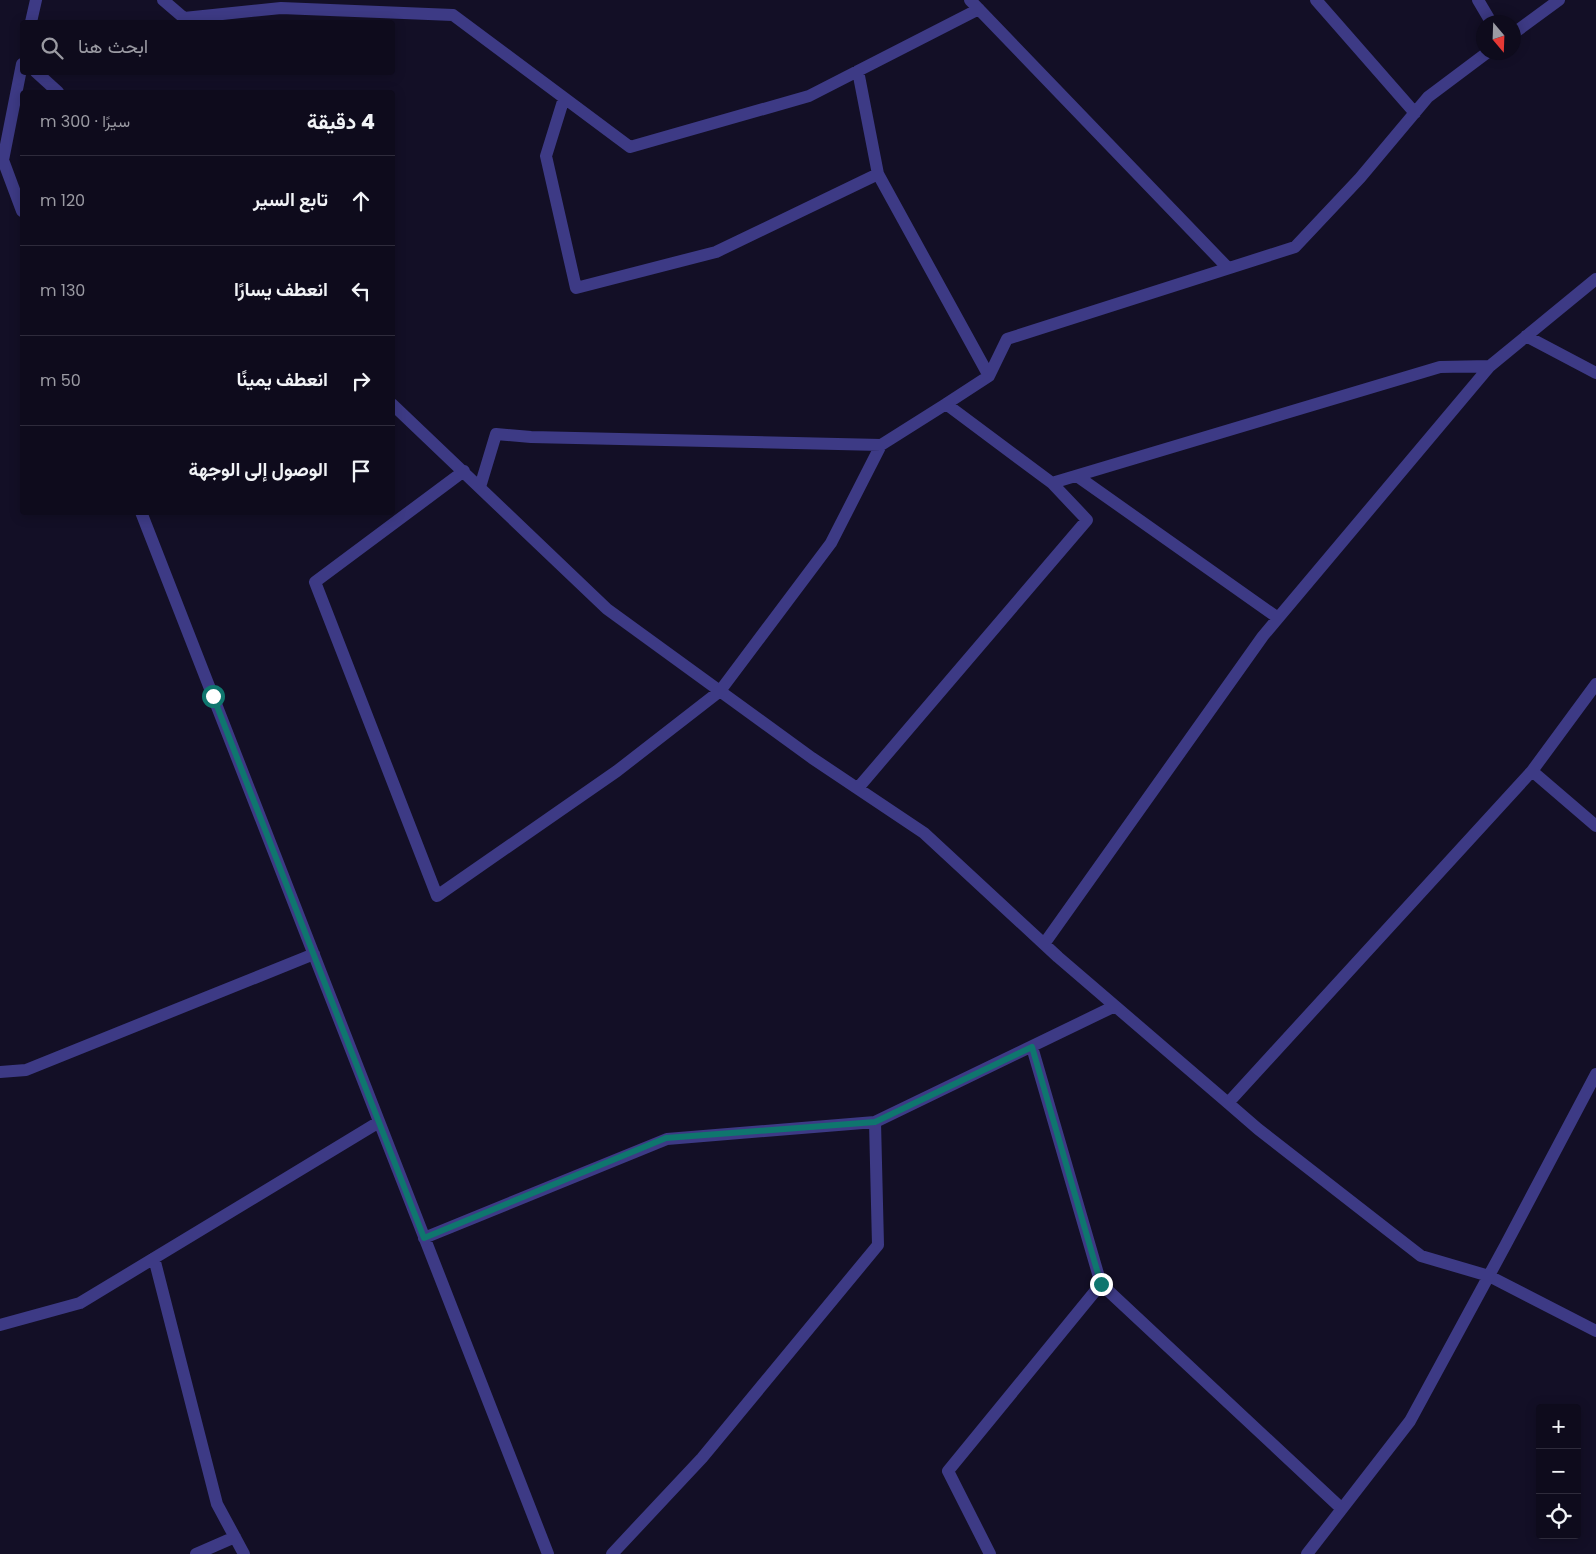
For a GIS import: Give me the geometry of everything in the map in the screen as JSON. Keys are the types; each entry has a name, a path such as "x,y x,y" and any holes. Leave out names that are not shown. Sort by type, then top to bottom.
{"street":[{"path":"31,20 36,0"},
{"path":"163,0 184,18 281,8 453,15 630,147 809,96 858,71 974,5 1228,268"},
{"path":"1316,0 1415,113"},
{"path":"1478,0 1487,15"},
{"path":"1521,29 1559,0"},
{"path":"464,471 315,582 437,896 617,771 720,691 831,543 881,445 989,376 1007,339 1295,247 1360,178 1428,97 1477,60"},
{"path":"858,71 878,174 989,376"},
{"path":"20,74 3,160 20,206"},
{"path":"39,75 56,90"},
{"path":"564,98 546,156 576,288 716,252 878,174"},
{"path":"1044,944 1263,636 1490,366 1596,279"},
{"path":"1526,336 1596,374"},
{"path":"1052,483 1440,367 1490,366"},
{"path":"858,788 1087,520 1052,483 946,404"},
{"path":"395,407 607,609 812,758 924,833 1044,944 1228,1103 1421,1256 1489,1276 1596,1331"},
{"path":"480,486 496,434 531,437 881,445"},
{"path":"1077,476 1278,618"},
{"path":"142,515 548,1554"},
{"path":"1228,1103 1532,771 1596,684"},
{"path":"1532,771 1596,826"},
{"path":"0,1072 26,1070 314,954"},
{"path":"424,1238 666,1138 875,1122 1115,1006"},
{"path":"1032,1047 1101,1284 1342,1509"},
{"path":"1307,1554 1410,1420 1596,1074"},
{"path":"0,1325 80,1303 379,1122"},
{"path":"612,1554 702,1458 878,1245 875,1122"},
{"path":"154,1258 217,1504 244,1554"},
{"path":"990,1554 948,1471 1101,1284"},
{"path":"196,1554 235,1537"}],"route":[{"path":"213,696 424,1238 666,1138 875,1122 1032,1047 1101,1284"}]}
